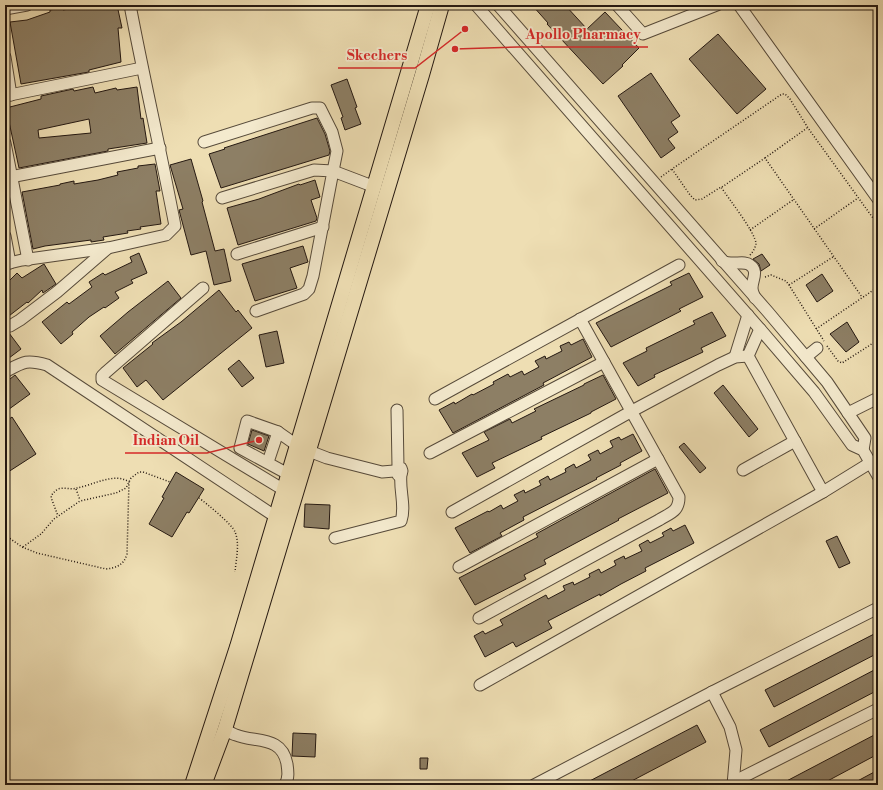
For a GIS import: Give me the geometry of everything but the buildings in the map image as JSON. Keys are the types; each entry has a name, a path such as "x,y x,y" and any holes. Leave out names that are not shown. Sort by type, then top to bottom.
{"main road":[{"path":"204,785 225,729 375,187 428,5"},
{"path":"192,785 237,647 288,474 303,448 422,75 442,5"}],"street":[{"path":"5,9 27,5"},
{"path":"5,236 8,264 108,248 166,235 175,226 130,5"},
{"path":"476,5 760,328 814,392 852,445 863,450 878,476"},
{"path":"498,5 827,382 865,438 863,450"},
{"path":"618,5 643,34 717,5"},
{"path":"739,5 878,199"},
{"path":"5,57 8,96 142,68"},
{"path":"204,142 312,108 320,108 332,132 337,151 323,227 309,289 304,294 256,311"},
{"path":"5,145 8,177 28,260"},
{"path":"8,177 160,148"},
{"path":"222,198 314,170 333,171 375,187"},
{"path":"237,254 323,227"},
{"path":"5,327 10,326 20,320 57,292 108,248"},
{"path":"722,261 729,264 744,263 756,269 755,280 752,287 755,298"},
{"path":"435,399 679,265"},
{"path":"203,288 105,373 102,376 102,380 284,490"},
{"path":"734,357 748,315"},
{"path":"479,618 659,520 675,510 679,505 679,497 580,319"},
{"path":"748,356 760,328"},
{"path":"806,357 817,348"},
{"path":"452,512 632,411 734,357 748,356"},
{"path":"748,356 822,492"},
{"path":"5,372 22,362 34,361 47,365 276,517"},
{"path":"430,452 604,362"},
{"path":"848,413 878,398"},
{"path":"335,538 401,521 403,515 398,471 397,410"},
{"path":"288,474 240,448 247,421 278,432 303,448 328,458 382,472 398,471"},
{"path":"268,462 278,432"},
{"path":"743,470 795,441"},
{"path":"459,568 658,459"},
{"path":"480,684 822,492 870,463"},
{"path":"534,785 712,692 878,608"},
{"path":"712,692 730,727 736,750 733,784"},
{"path":"733,784 878,709"},
{"path":"225,729 236,736 266,741 278,747 285,756 288,771 288,780 285,785"}],"path":[{"path":"654,183 672,169 782,94 785,94 878,225"},
{"path":"672,169 690,195 695,200 702,200 808,128"},
{"path":"765,158 862,297"},
{"path":"721,187 755,239 756,244 754,251"},
{"path":"814,229 858,198"},
{"path":"750,230 794,200"},
{"path":"789,285 834,256"},
{"path":"756,269 786,281 839,362 844,362 878,340"},
{"path":"816,329 878,287"},
{"path":"22,547 41,534 54,518 80,501 116,493 126,488 131,478 138,472 143,472 170,482"},
{"path":"58,516 52,500 53,493 59,489 76,489 110,479 123,478 129,482"},
{"path":"5,535 22,547 37,553 106,569 114,568 121,565 127,554 129,482"},
{"path":"76,489 80,501"},
{"path":"199,498 235,531 237,542 235,572"}],"place":[{"name":"Skechers","path":"465,29"},
{"name":"Apollo Pharmacy","path":"455,49"},
{"name":"Indian Oil","path":"259,440"}]}
